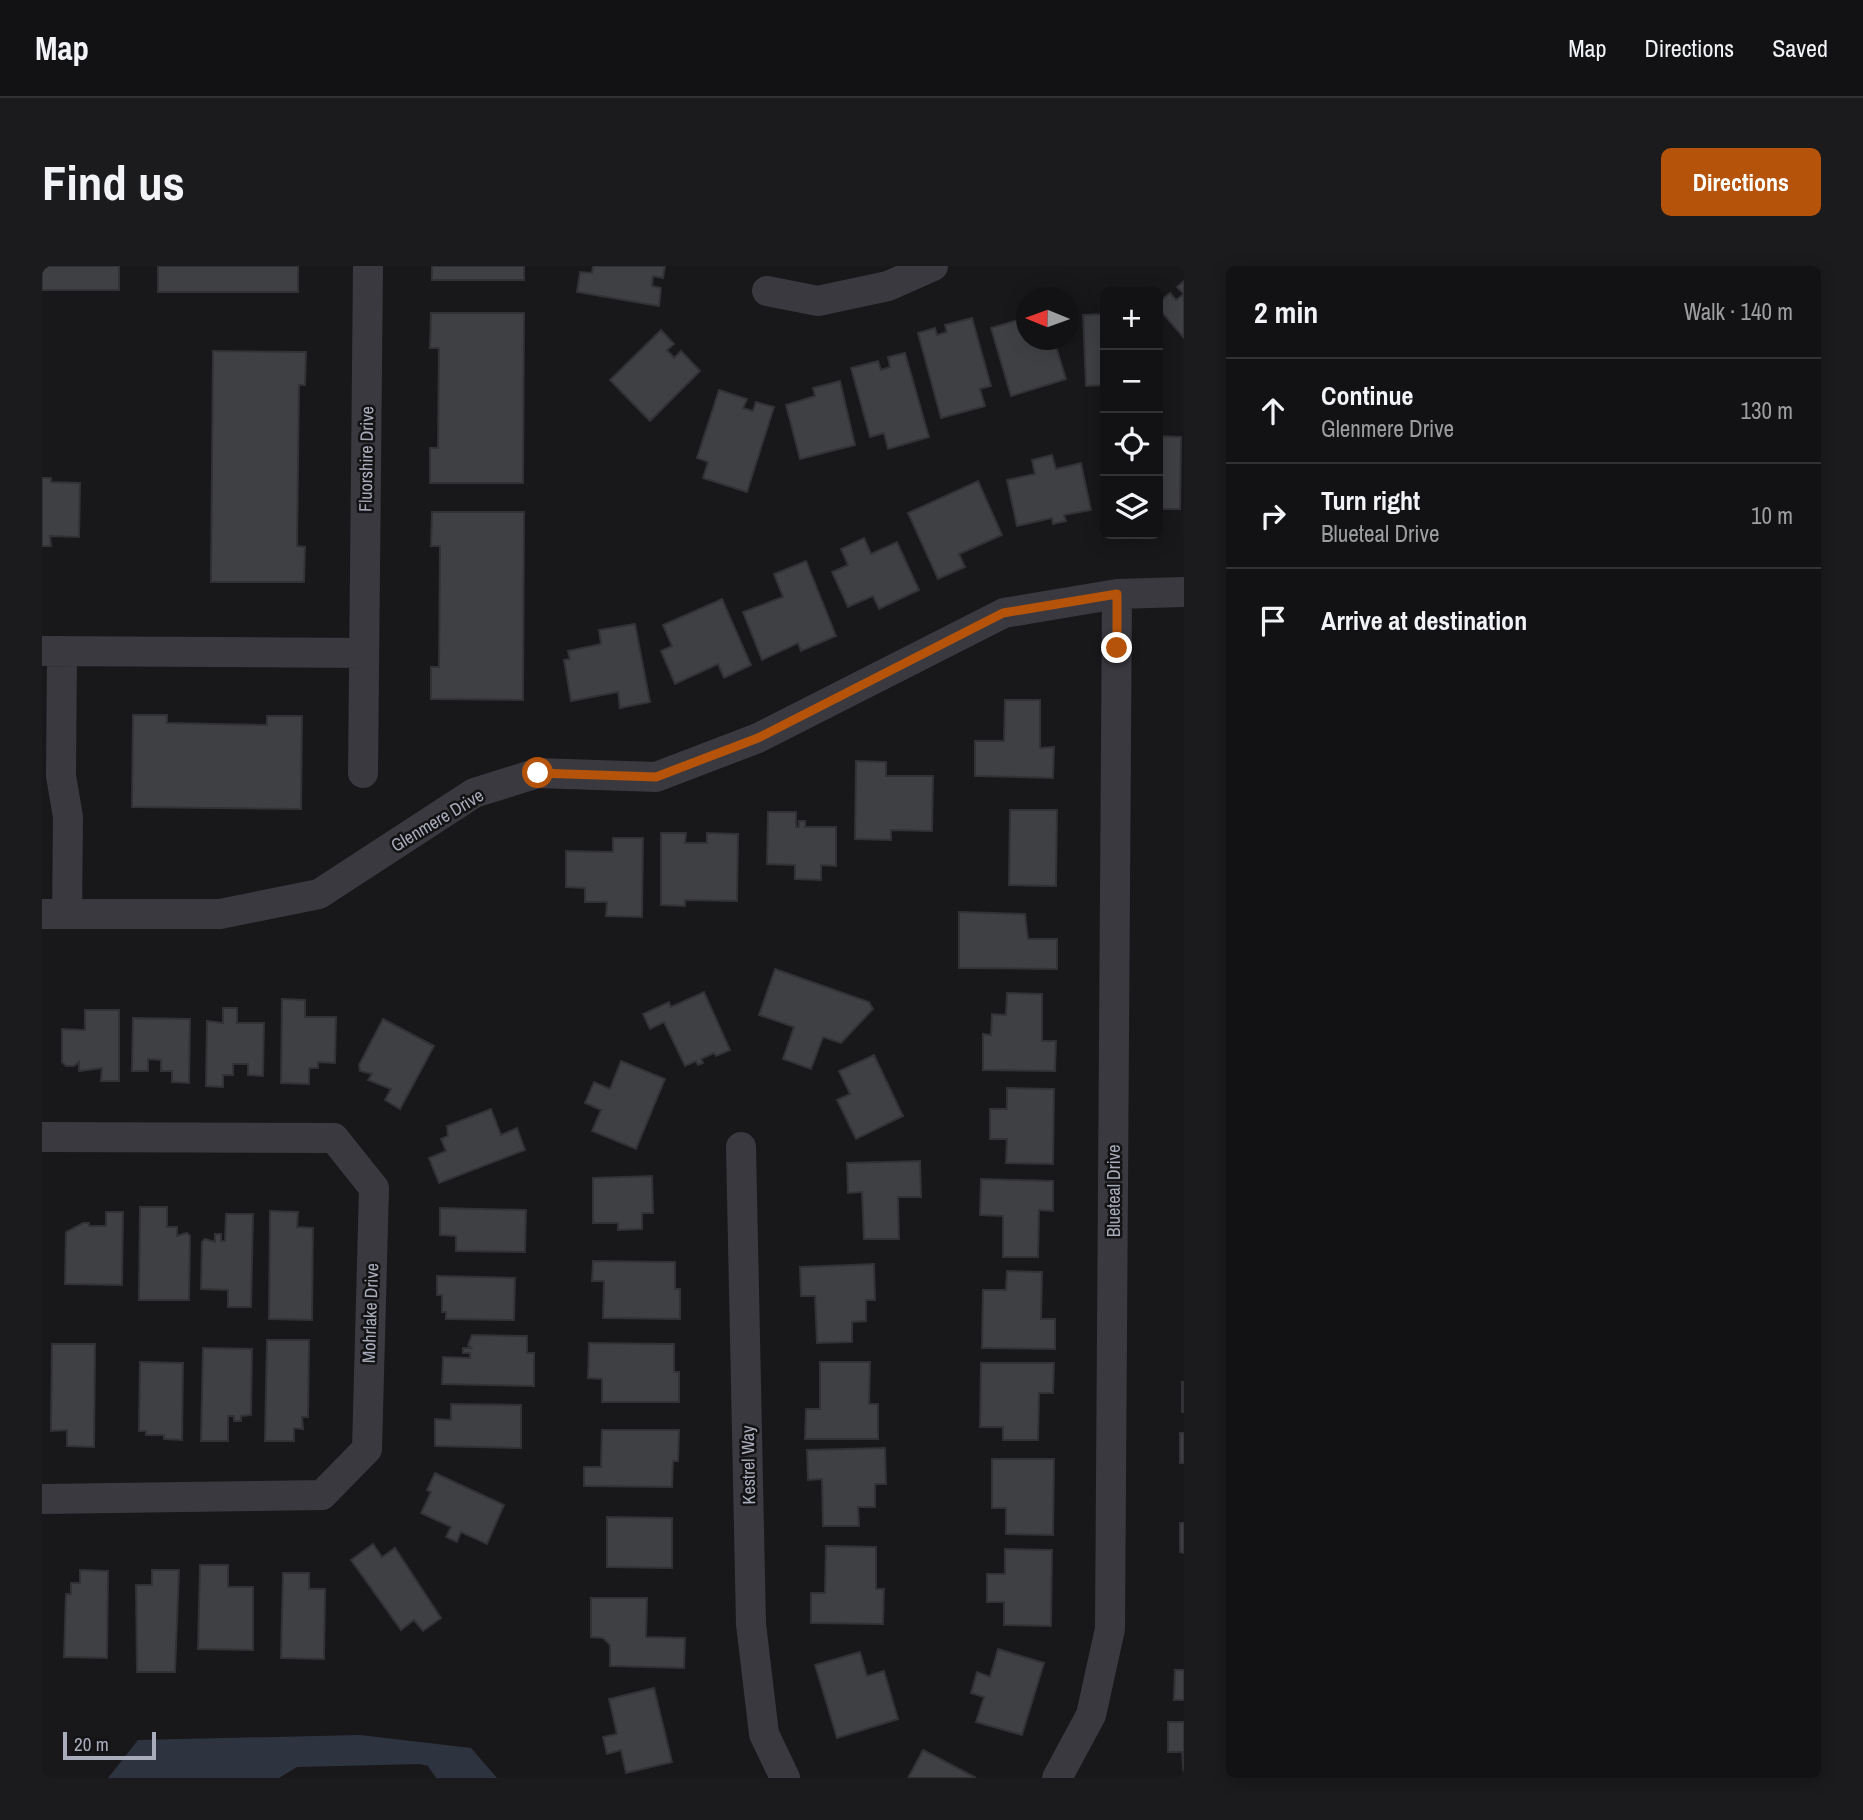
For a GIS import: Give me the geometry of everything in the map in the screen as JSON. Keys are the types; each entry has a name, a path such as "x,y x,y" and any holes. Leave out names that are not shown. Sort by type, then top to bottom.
{"street":[{"name":"Fluorshire Drive","path":"363,773 368,266"},
{"path":"767,291 818,301 888,286 933,266"},
{"name":"Glenmere Drive","path":"55,914 220,914 319,894 474,793 538,773 656,777 758,738 1003,613 1117,594 1184,592"},
{"name":"Blueteal Drive","path":"1057,1778 1091,1715 1110,1629 1117,594"},
{"path":"55,914 68,817 53,797 61,767 52,651 364,653"},
{"name":"Mohrlake Drive","path":"42,1137 334,1138 374,1188 367,1449 322,1495 42,1499"},
{"name":"Kestrel Way","path":"741,1147 751,1624 764,1734 785,1778"}],"shaded area":[{"path":"360,1735 471,1748 497,1778 436,1778 428,1766 420,1764 297,1767 279,1778 108,1778 138,1740"}],"building":[{"path":"42,266 119,266 119,290 42,290"},
{"path":"158,266 298,266 298,292 158,292"},
{"path":"432,266 524,266 524,280 432,280"},
{"path":"593,266 665,266 663,278 653,276 652,286 661,288 659,306 577,292 580,272 592,273"},
{"path":"1184,281 1184,294 1177,287"},
{"path":"1170,293 1176,300 1184,294 1184,338 1163,314 1163,299"},
{"path":"431,313 524,313 523,483 430,483 430,448 438,448 439,348 430,348"},
{"path":"1100,314 1100,385 1086,386 1083,315"},
{"path":"972,318 991,386 980,389 985,406 941,418 918,333 935,328 937,335 947,332 945,325"},
{"path":"1016,321 1016,350 1057,350 1066,379 1011,396 991,328"},
{"path":"661,330 674,344 667,350 674,358 681,351 700,371 650,421 610,380"},
{"path":"213,351 306,352 305,385 299,385 297,546 305,547 304,582 211,582"},
{"path":"905,353 929,437 888,449 884,433 870,437 851,368 878,361 881,370 890,367 888,357"},
{"path":"840,381 855,445 800,459 786,405 815,396 813,388"},
{"path":"719,390 747,399 743,408 753,411 756,402 774,407 747,492 703,478 708,462 697,458"},
{"path":"1163,436 1181,437 1180,509 1163,509"},
{"path":"1052,455 1056,469 1081,463 1091,510 1064,515 1066,521 1053,524 1052,518 1017,526 1007,480 1035,474 1032,460"},
{"path":"42,478 51,478 51,482 80,483 79,537 50,536 51,546 42,546"},
{"path":"978,481 1002,535 959,554 965,567 938,579 908,513"},
{"path":"432,512 524,512 523,700 431,699 431,667 439,667 440,546 431,546"},
{"path":"864,538 871,554 897,542 919,590 879,609 873,596 848,607 832,572 848,565 841,549"},
{"path":"806,561 836,636 801,651 798,643 762,660 743,612 783,597 774,574"},
{"path":"722,599 751,665 724,678 718,664 675,684 661,651 672,646 663,625"},
{"path":"635,624 650,702 620,708 618,692 571,701 564,660 570,659 568,651 601,644 599,630"},
{"path":"1005,700 1040,700 1040,748 1054,747 1053,778 975,776 975,741 1004,741"},
{"path":"133,715 167,715 167,723 267,725 267,716 302,716 301,809 132,807"},
{"path":"856,761 886,762 886,776 933,776 932,831 891,830 891,840 855,839"},
{"path":"1010,810 1057,810 1056,886 1009,885"},
{"path":"768,812 796,812 796,827 799,827 799,821 805,821 805,827 836,827 836,866 821,865 821,880 795,879 795,865 767,864"},
{"path":"661,833 686,833 685,843 707,843 707,833 738,834 737,901 685,900 685,906 661,905"},
{"path":"613,838 643,838 642,917 606,916 607,902 585,902 585,888 566,887 566,851 613,852"},
{"path":"959,912 1025,914 1028,939 1057,939 1057,969 959,968"},
{"path":"775,969 869,1002 873,1009 841,1043 823,1037 811,1069 783,1059 794,1027 759,1015"},
{"path":"704,992 730,1050 701,1059 703,1063 698,1065 696,1061 685,1066 664,1022 650,1029 643,1014 669,1002 671,1007"},
{"path":"1007,993 1042,994 1042,1041 1056,1041 1055,1071 983,1070 983,1034 991,1035 992,1014 1006,1015"},
{"path":"282,999 305,1000 305,1017 336,1017 335,1063 318,1062 318,1068 309,1068 309,1084 281,1083"},
{"path":"223,1008 237,1008 237,1023 264,1023 263,1076 248,1075 248,1064 233,1064 233,1075 223,1075 223,1087 206,1086 207,1021 223,1023"},
{"path":"85,1010 119,1010 119,1081 101,1081 102,1068 79,1071 79,1062 74,1066 66,1066 62,1062 62,1029 85,1030"},
{"path":"133,1018 190,1019 189,1083 172,1082 172,1071 161,1071 161,1060 148,1059 148,1071 132,1071"},
{"path":"383,1019 434,1046 400,1109 385,1100 391,1089 368,1080 372,1074 360,1071 359,1065"},
{"path":"874,1055 903,1116 856,1139 837,1100 850,1094 839,1071"},
{"path":"621,1061 665,1079 636,1149 592,1131 601,1110 585,1103 594,1082 610,1089"},
{"path":"1007,1088 1054,1089 1053,1164 1006,1163 1007,1139 990,1139 990,1109 1007,1109"},
{"path":"491,1109 501,1135 517,1128 525,1150 439,1183 429,1158 446,1151 441,1139 448,1136 447,1126"},
{"path":"920,1161 921,1197 898,1197 899,1239 864,1239 862,1192 848,1193 847,1163"},
{"path":"652,1176 653,1213 642,1213 642,1229 618,1230 618,1223 593,1223 593,1178"},
{"path":"981,1179 1053,1181 1053,1211 1039,1210 1038,1257 1003,1257 1003,1216 980,1215"},
{"path":"140,1207 167,1207 167,1227 177,1227 177,1236 187,1233 190,1236 189,1300 139,1300"},
{"path":"440,1208 526,1210 525,1252 456,1251 456,1236 440,1235"},
{"path":"270,1211 298,1212 297,1227 313,1228 312,1320 269,1319"},
{"path":"106,1212 123,1212 122,1285 65,1284 66,1232 83,1223 89,1223 89,1226 106,1226"},
{"path":"226,1214 253,1214 251,1307 228,1307 228,1290 201,1289 202,1242 205,1239 215,1242 215,1234 221,1234 221,1241 225,1241"},
{"path":"593,1261 675,1262 675,1289 680,1289 680,1319 603,1318 604,1281 592,1281"},
{"path":"874,1264 875,1300 866,1300 866,1321 852,1322 852,1342 817,1343 815,1296 801,1296 800,1267"},
{"path":"1007,1271 1042,1272 1041,1319 1055,1319 1055,1349 982,1348 983,1290 1006,1290"},
{"path":"437,1276 515,1278 514,1320 446,1319 446,1312 442,1312 442,1295 437,1295"},
{"path":"472,1335 527,1336 527,1353 534,1353 534,1386 442,1384 443,1357 470,1358 470,1353 463,1353 463,1348 471,1348 468,1345"},
{"path":"267,1340 309,1340 308,1417 302,1417 303,1429 294,1428 294,1441 265,1441"},
{"path":"589,1343 674,1344 674,1372 679,1372 679,1402 602,1402 602,1379 588,1378"},
{"path":"52,1344 95,1344 94,1447 67,1446 67,1430 51,1431"},
{"path":"203,1348 252,1349 251,1415 241,1416 241,1421 234,1421 234,1416 228,1416 228,1441 201,1441"},
{"path":"140,1362 183,1363 182,1440 164,1439 164,1435 146,1435 146,1431 139,1431"},
{"path":"820,1362 870,1362 869,1404 878,1404 878,1439 805,1439 806,1409 820,1409"},
{"path":"981,1363 1054,1363 1053,1393 1039,1393 1038,1440 1003,1440 1003,1427 980,1427"},
{"path":"1184,1382 1184,1412 1182,1412"},
{"path":"451,1404 521,1405 521,1448 435,1446 435,1419 451,1420"},
{"path":"602,1430 679,1430 678,1461 673,1461 672,1487 584,1486 584,1467 601,1467"},
{"path":"1180,1433 1184,1433 1184,1463 1180,1463"},
{"path":"885,1448 886,1484 875,1484 875,1507 858,1507 859,1526 823,1526 822,1479 808,1480 807,1450"},
{"path":"992,1459 1054,1459 1053,1535 1006,1534 1006,1508 992,1508"},
{"path":"435,1473 504,1505 487,1544 461,1532 457,1542 446,1537 451,1527 421,1513 431,1492 427,1490"},
{"path":"607,1517 672,1518 672,1568 607,1567"},
{"path":"1180,1523 1184,1523 1184,1553 1180,1552"},
{"path":"373,1544 382,1557 395,1548 441,1618 423,1631 414,1620 401,1630 351,1560"},
{"path":"826,1546 876,1547 876,1589 884,1589 883,1624 811,1623 811,1593 825,1593"},
{"path":"1005,1549 1052,1550 1051,1626 1004,1625 1004,1602 987,1602 987,1574 1005,1574"},
{"path":"200,1565 228,1565 228,1587 253,1587 253,1650 198,1649"},
{"path":"80,1570 108,1571 107,1658 64,1657 66,1594 71,1594 71,1583 80,1583"},
{"path":"152,1570 179,1570 175,1672 137,1672 136,1585 152,1585"},
{"path":"283,1573 309,1573 309,1589 325,1589 324,1659 281,1658"},
{"path":"591,1598 647,1598 646,1637 685,1638 684,1668 610,1666 610,1645 603,1638 591,1637"},
{"path":"998,1649 1044,1663 1022,1735 976,1722 984,1697 971,1693 977,1672 990,1677"},
{"path":"860,1652 867,1676 884,1671 898,1719 837,1738 815,1665"},
{"path":"1175,1670 1184,1670 1184,1700 1174,1700"},
{"path":"654,1688 672,1762 626,1773 621,1750 607,1754 603,1737 617,1734 609,1699"},
{"path":"1168,1722 1184,1722 1184,1778 1182,1752 1168,1752"},
{"path":"923,1750 965,1772 976,1778 908,1778"}],"route":[{"path":"538,773 656,777 758,738 1003,613 1117,594 1117,648"}]}
